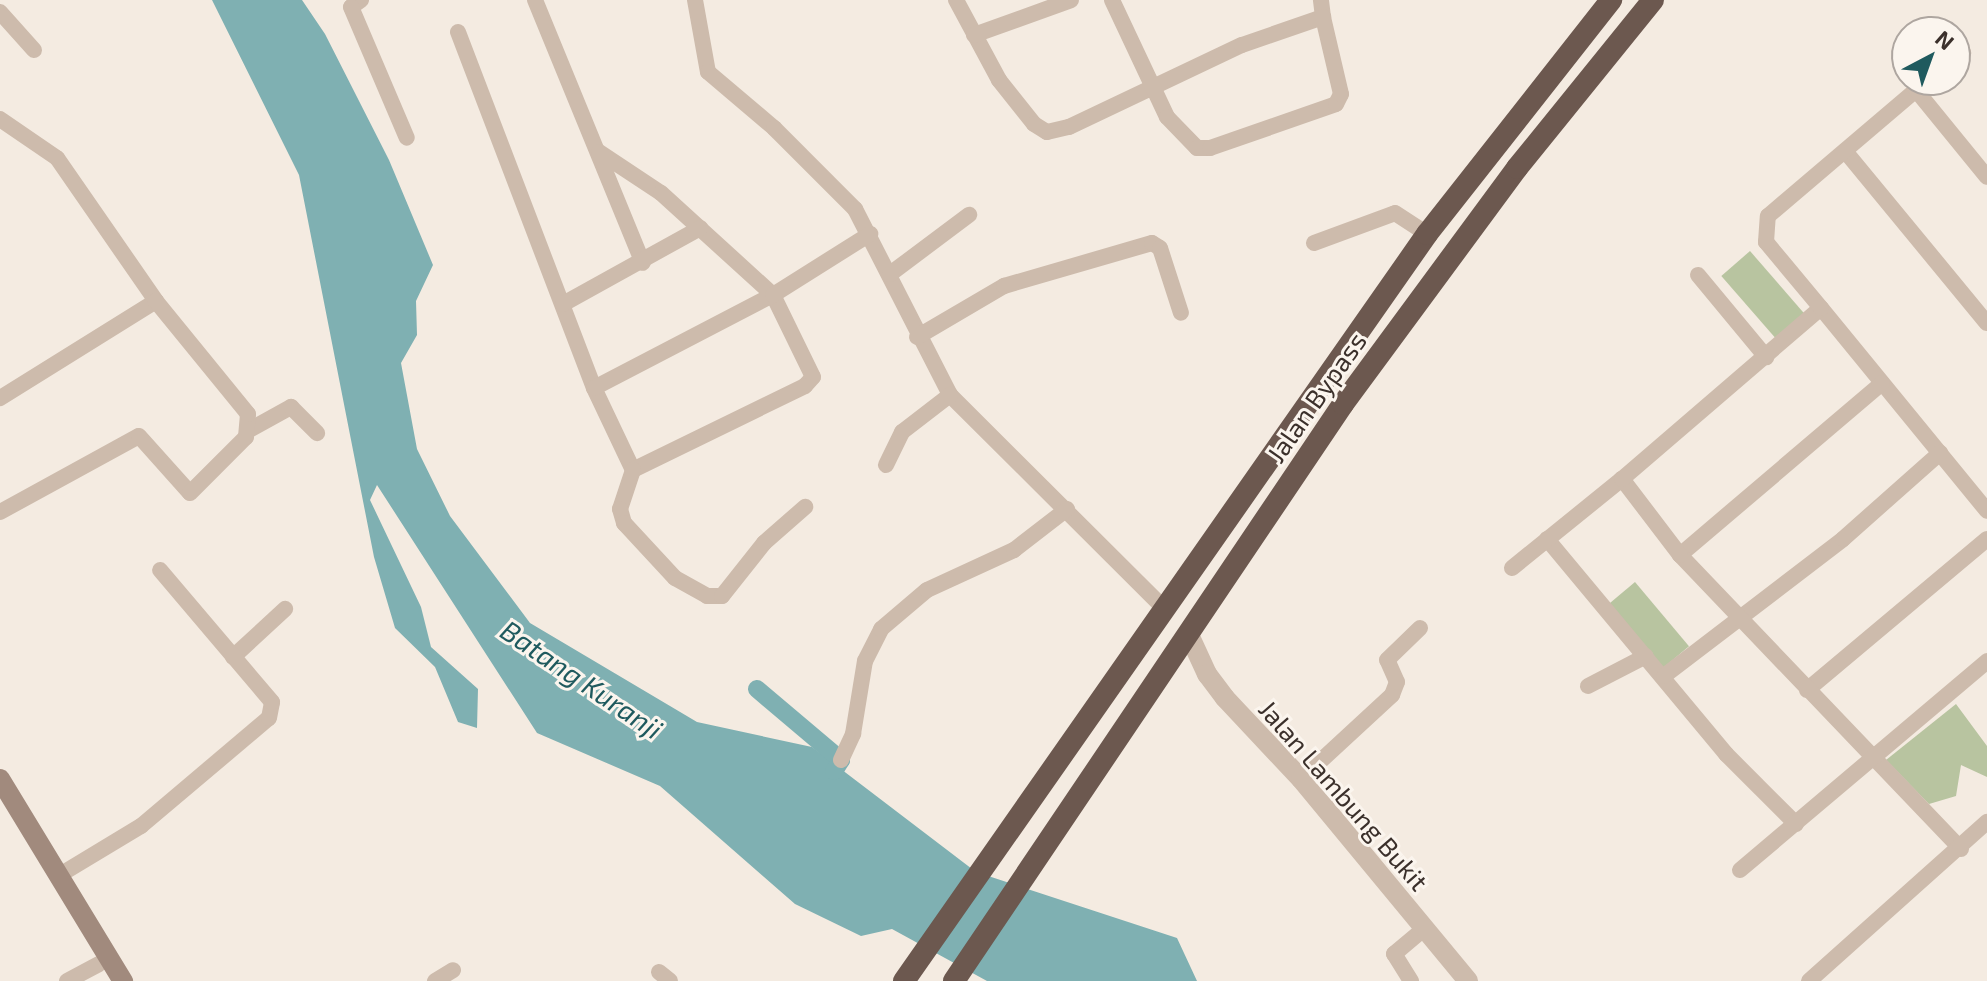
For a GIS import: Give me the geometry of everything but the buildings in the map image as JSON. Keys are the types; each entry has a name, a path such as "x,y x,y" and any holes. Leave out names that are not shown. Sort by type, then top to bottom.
{"highway":[{"path":"904,981 1427,234 1611,0"},
{"name":"Jalan Bypass","path":"954,981 1190,637 1343,404 1572,100 1653,0"},
{"path":"1546,82 1572,100"}],"main road":[{"path":"0,779 123,981"},
{"path":"0,805 104,973"}],"street":[{"path":"535,0 643,263"},
{"path":"956,0 999,80 1034,124 1047,132 1153,88 1322,9 1341,94 1336,104 1210,148 1197,148 1174,128 1153,88 1112,0"},
{"path":"974,35 1071,0"},
{"path":"700,1 702,58 716,83 766,120 841,192 870,234 917,337 950,395 1163,607"},
{"path":"353,2 407,138"},
{"path":"0,12 34,50"},
{"path":"458,32 594,388 633,470 620,509 624,523 656,563 707,596 732,590 757,551 805,507"},
{"path":"1909,96 1775,208 1763,228 1766,242 1987,511"},
{"path":"1930,96 1987,177"},
{"path":"0,119 57,158 156,301 248,414 251,429"},
{"path":"1845,151 1987,323"},
{"path":"599,152 630,170 700,228 773,295 813,371 810,382 633,470"},
{"path":"1314,243 1395,213 1427,234"},
{"path":"890,274 969,215"},
{"path":"563,304 643,263 700,228"},
{"path":"594,388 773,295 870,234"},
{"path":"917,337 1004,286 1152,243 1160,248 1181,313"},
{"path":"1698,275 1766,357"},
{"path":"0,398 156,301"},
{"path":"1512,568 1622,479 1821,308"},
{"path":"1680,555 1882,383"},
{"path":"886,465 902,432 950,395"},
{"path":"0,512 139,436 190,493 251,429 291,407 317,433"},
{"path":"1664,676 1843,539 1940,453"},
{"path":"1622,479 1680,555 1961,849"},
{"path":"841,760 853,734 865,661 881,629 927,590 1014,550 1067,509"},
{"path":"1547,539 1726,754 1796,824"},
{"path":"1807,690 1987,539"},
{"path":"58,876 141,826 269,718 272,702 160,570"},
{"path":"233,657 285,609"},
{"path":"1301,779 1392,695 1397,682 1387,660 1420,628"},
{"name":"Jalan Lambung Bukit","path":"1190,637 1216,686 1301,779 1468,981"},
{"path":"1588,686 1646,656"},
{"path":"1740,870 1987,661"},
{"path":"1817,979 1987,822"},
{"path":"1411,981 1398,968 1394,954 1424,929"},
{"path":"435,981 453,970"},
{"path":"67,981 104,973"}],"green space":[{"path":"1750,251 1805,314 1776,339 1721,276"},
{"path":"1635,582 1689,646 1662,669 1608,604"},
{"path":"1956,704 1987,746 1987,777 1961,765 1956,796 1929,804 1886,760"}],"water":[{"name":"Batang Kuranji","path":"212,0 302,0 325,34 389,160 433,265 416,301 417,335 401,363 417,449 450,516 530,623 697,722 812,747 976,872 1177,938 1197,981 987,981 892,929 861,936 795,904 660,786 537,733 377,485 370,500 421,607 431,647 478,689 477,728 458,722 435,667 395,628 374,557 299,175"}],"waterway":[{"path":"757,689 841,760 834,771"}]}
